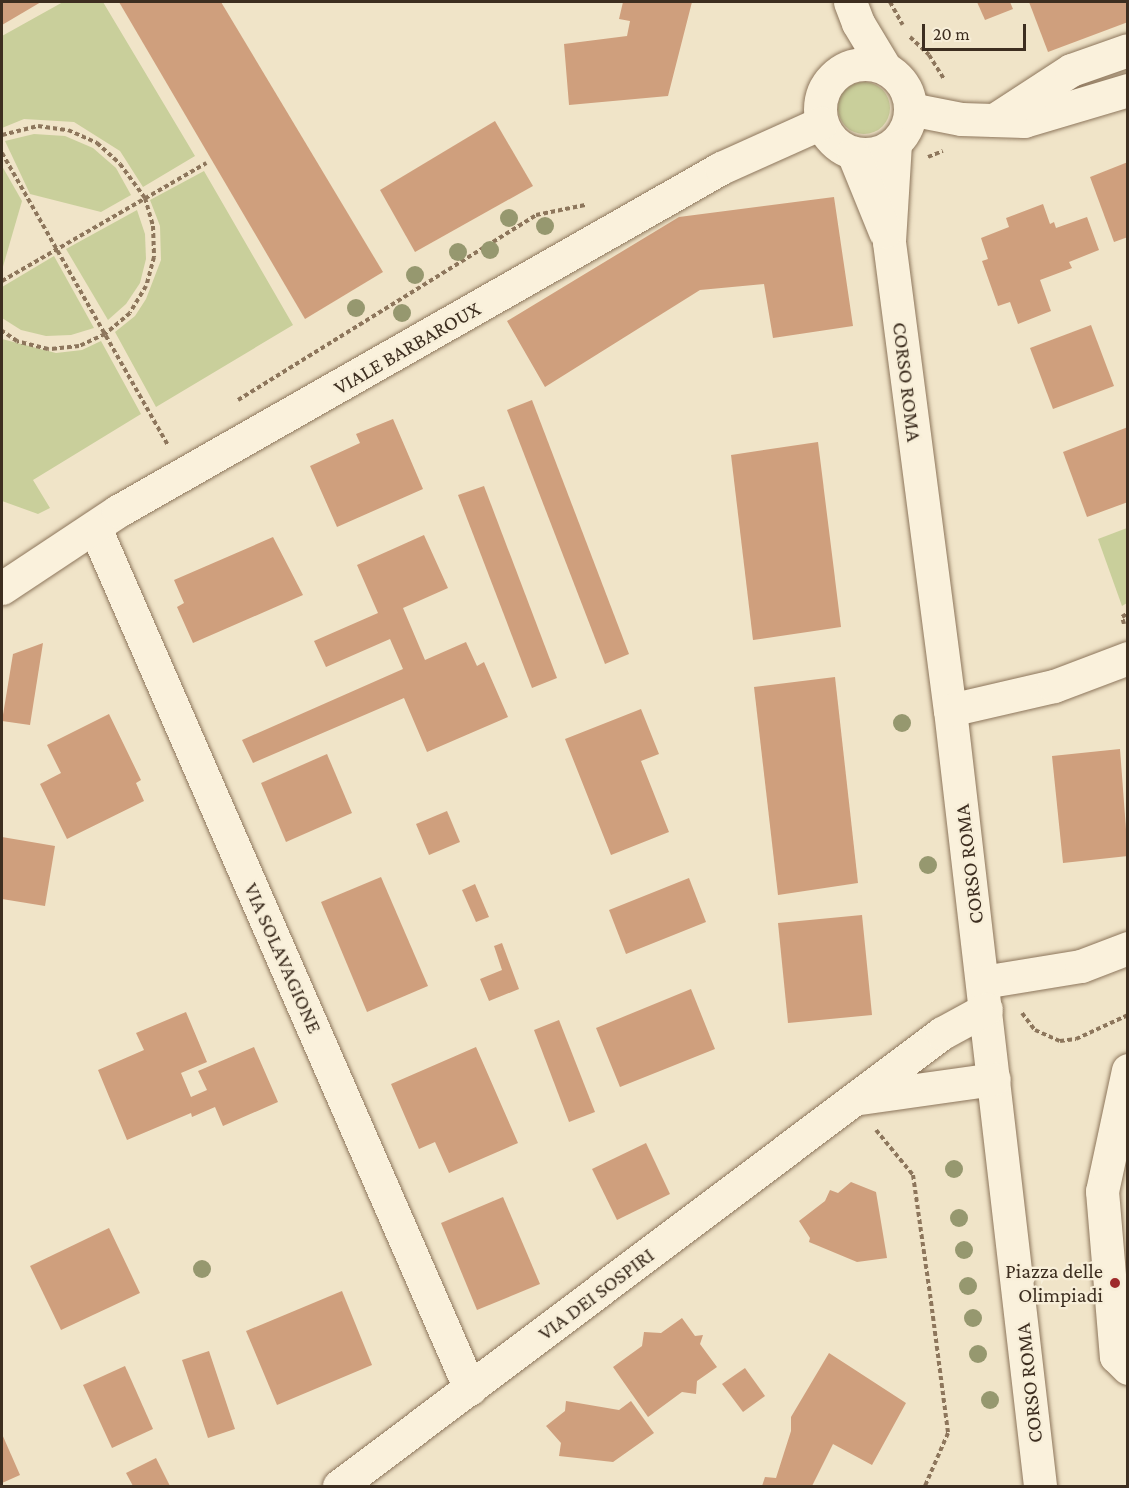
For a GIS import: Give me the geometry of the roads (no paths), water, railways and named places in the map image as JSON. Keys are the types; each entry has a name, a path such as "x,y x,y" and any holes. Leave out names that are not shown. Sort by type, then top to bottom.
{"street":[{"path":"854,12 885,68 905,88 910,109 905,132 895,143 869,155 853,153 828,136 821,123 822,93 830,79 854,12"},
{"path":"994,120 1071,70 1128,50"},
{"path":"830,79 856,64 885,68"},
{"path":"910,109 961,119 1023,122 1128,90"},
{"name":"VIALE BARBAROUX","path":"2,588 185,474 721,168 821,123"},
{"name":"CORSO ROMA","path":"895,143 889,243 985,995 1040,1486"},
{"name":"CORSO ROMA","path":"853,153 889,243"},
{"name":"VIA SOLAVAGIONE","path":"95,528 470,1389"},
{"path":"950,710 1054,686 1128,658"},
{"name":"VIA DEI SOSPIRI","path":"339,1486 942,1033 985,995 1016,977 1081,966 1128,948"},
{"path":"1128,1070 1102,1191 1116,1356 1128,1368"},
{"name":"VIA DEI SOSPIRI","path":"852,1100 913,1088 994,1079"}],"place":[{"name":"Piazza delle Olimpiadi","path":"1115,1283"}]}
